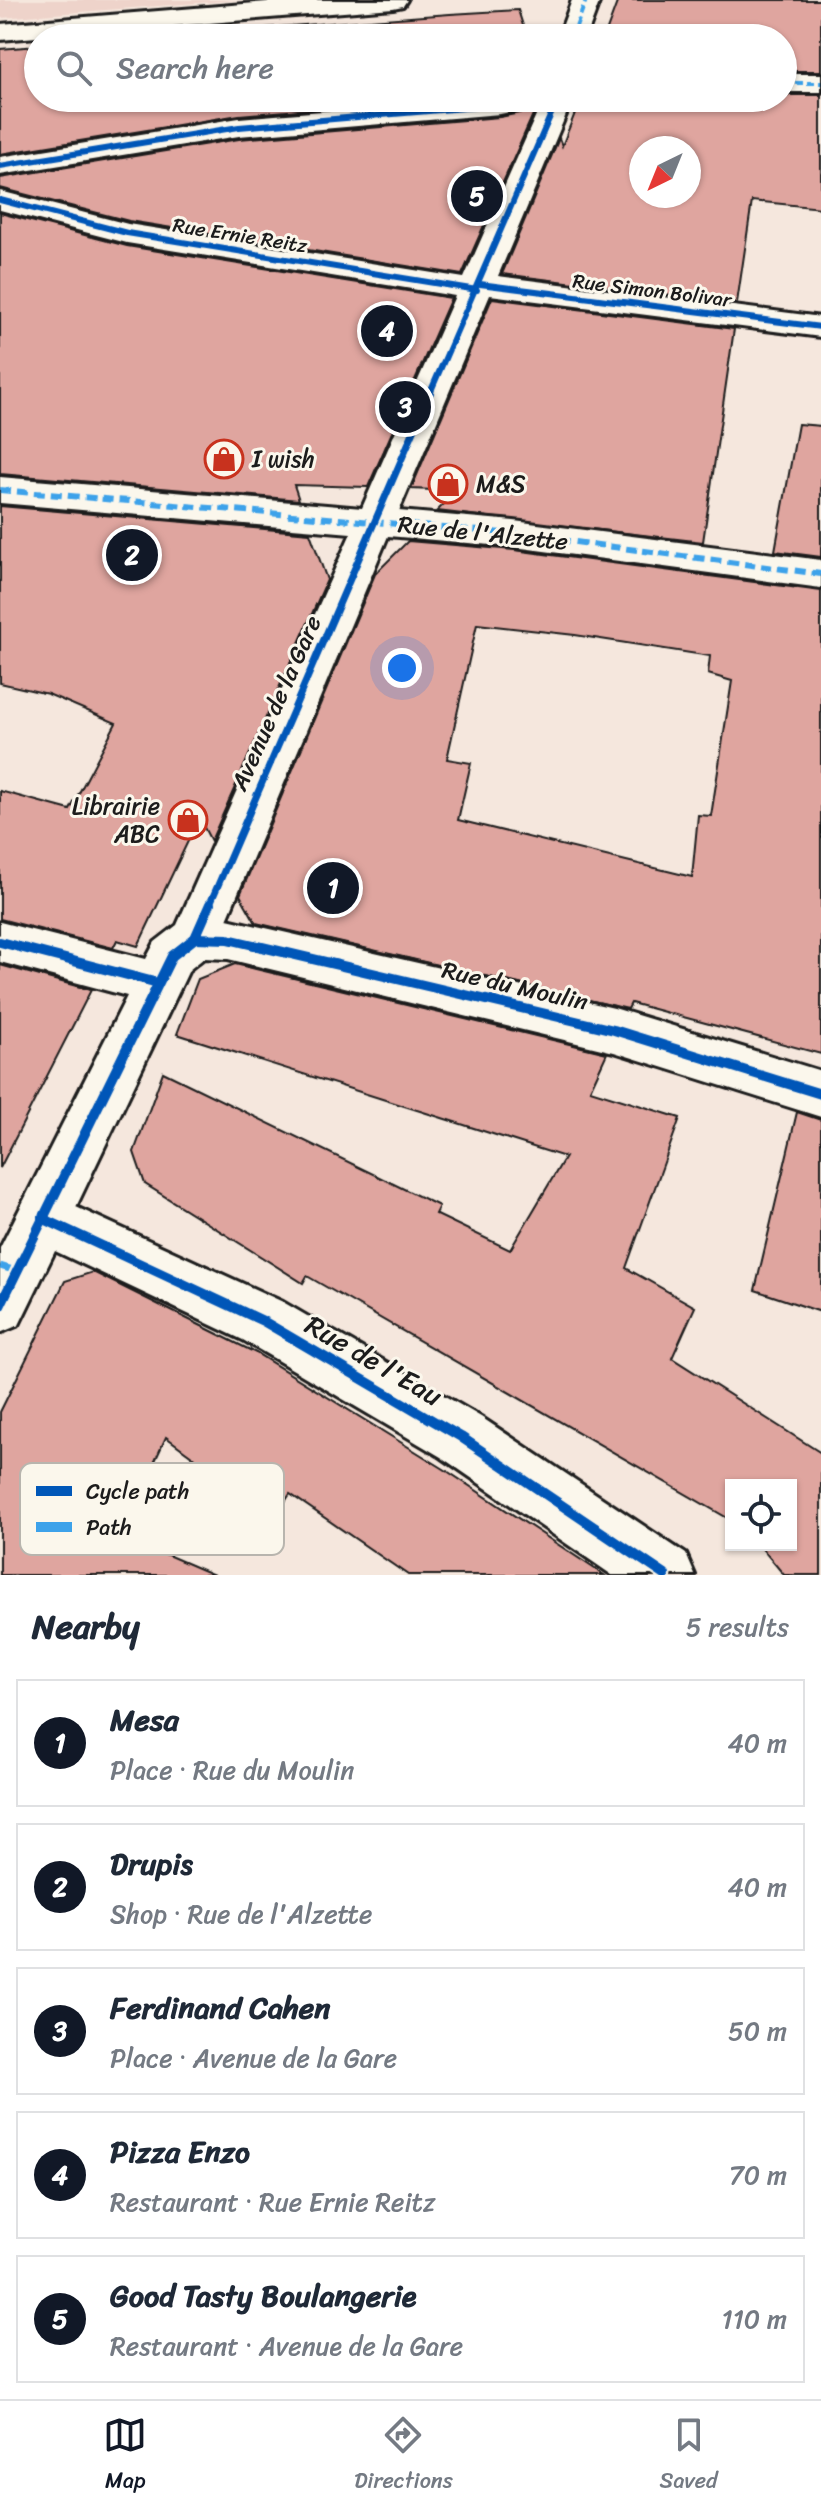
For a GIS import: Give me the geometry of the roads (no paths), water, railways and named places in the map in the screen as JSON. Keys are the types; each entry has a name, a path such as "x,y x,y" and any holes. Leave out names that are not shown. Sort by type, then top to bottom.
{"street":[{"path":"0,18 238,0"},
{"path":"98,24 393,0"},
{"path":"577,24 586,0"},
{"path":"0,32 24,30"},
{"path":"797,83 821,83"},
{"path":"0,166 239,127 417,112"},
{"name":"Avenue de la Gare","path":"5,1281 42,1218 172,956 195,938 552,112"},
{"name":"Rue Ernie Reitz","path":"0,200 127,233 478,287"},
{"name":"Rue Simon Bolivar","path":"478,287 821,327"},
{"name":"Rue de l'Alzette","path":"0,490 514,534 821,574"},
{"name":"Rue du Moulin","path":"195,938 228,939 614,1030 821,1094"},
{"path":"0,942 158,983"},
{"name":"Rue de l'Eau","path":"42,1218 263,1321 461,1437 665,1575"}],"place":[{"name":"Good Tasty Boulangerie","path":"477,196"},
{"name":"Pizza Enzo","path":"387,331"},
{"name":"Ferdinand Cahen","path":"405,407"},
{"name":"I wish","path":"224,459"},
{"name":"M&S","path":"448,484"},
{"name":"Drupis","path":"132,555"},
{"name":"Librairie ABC","path":"188,820"},
{"name":"Mesa","path":"333,888"}]}
